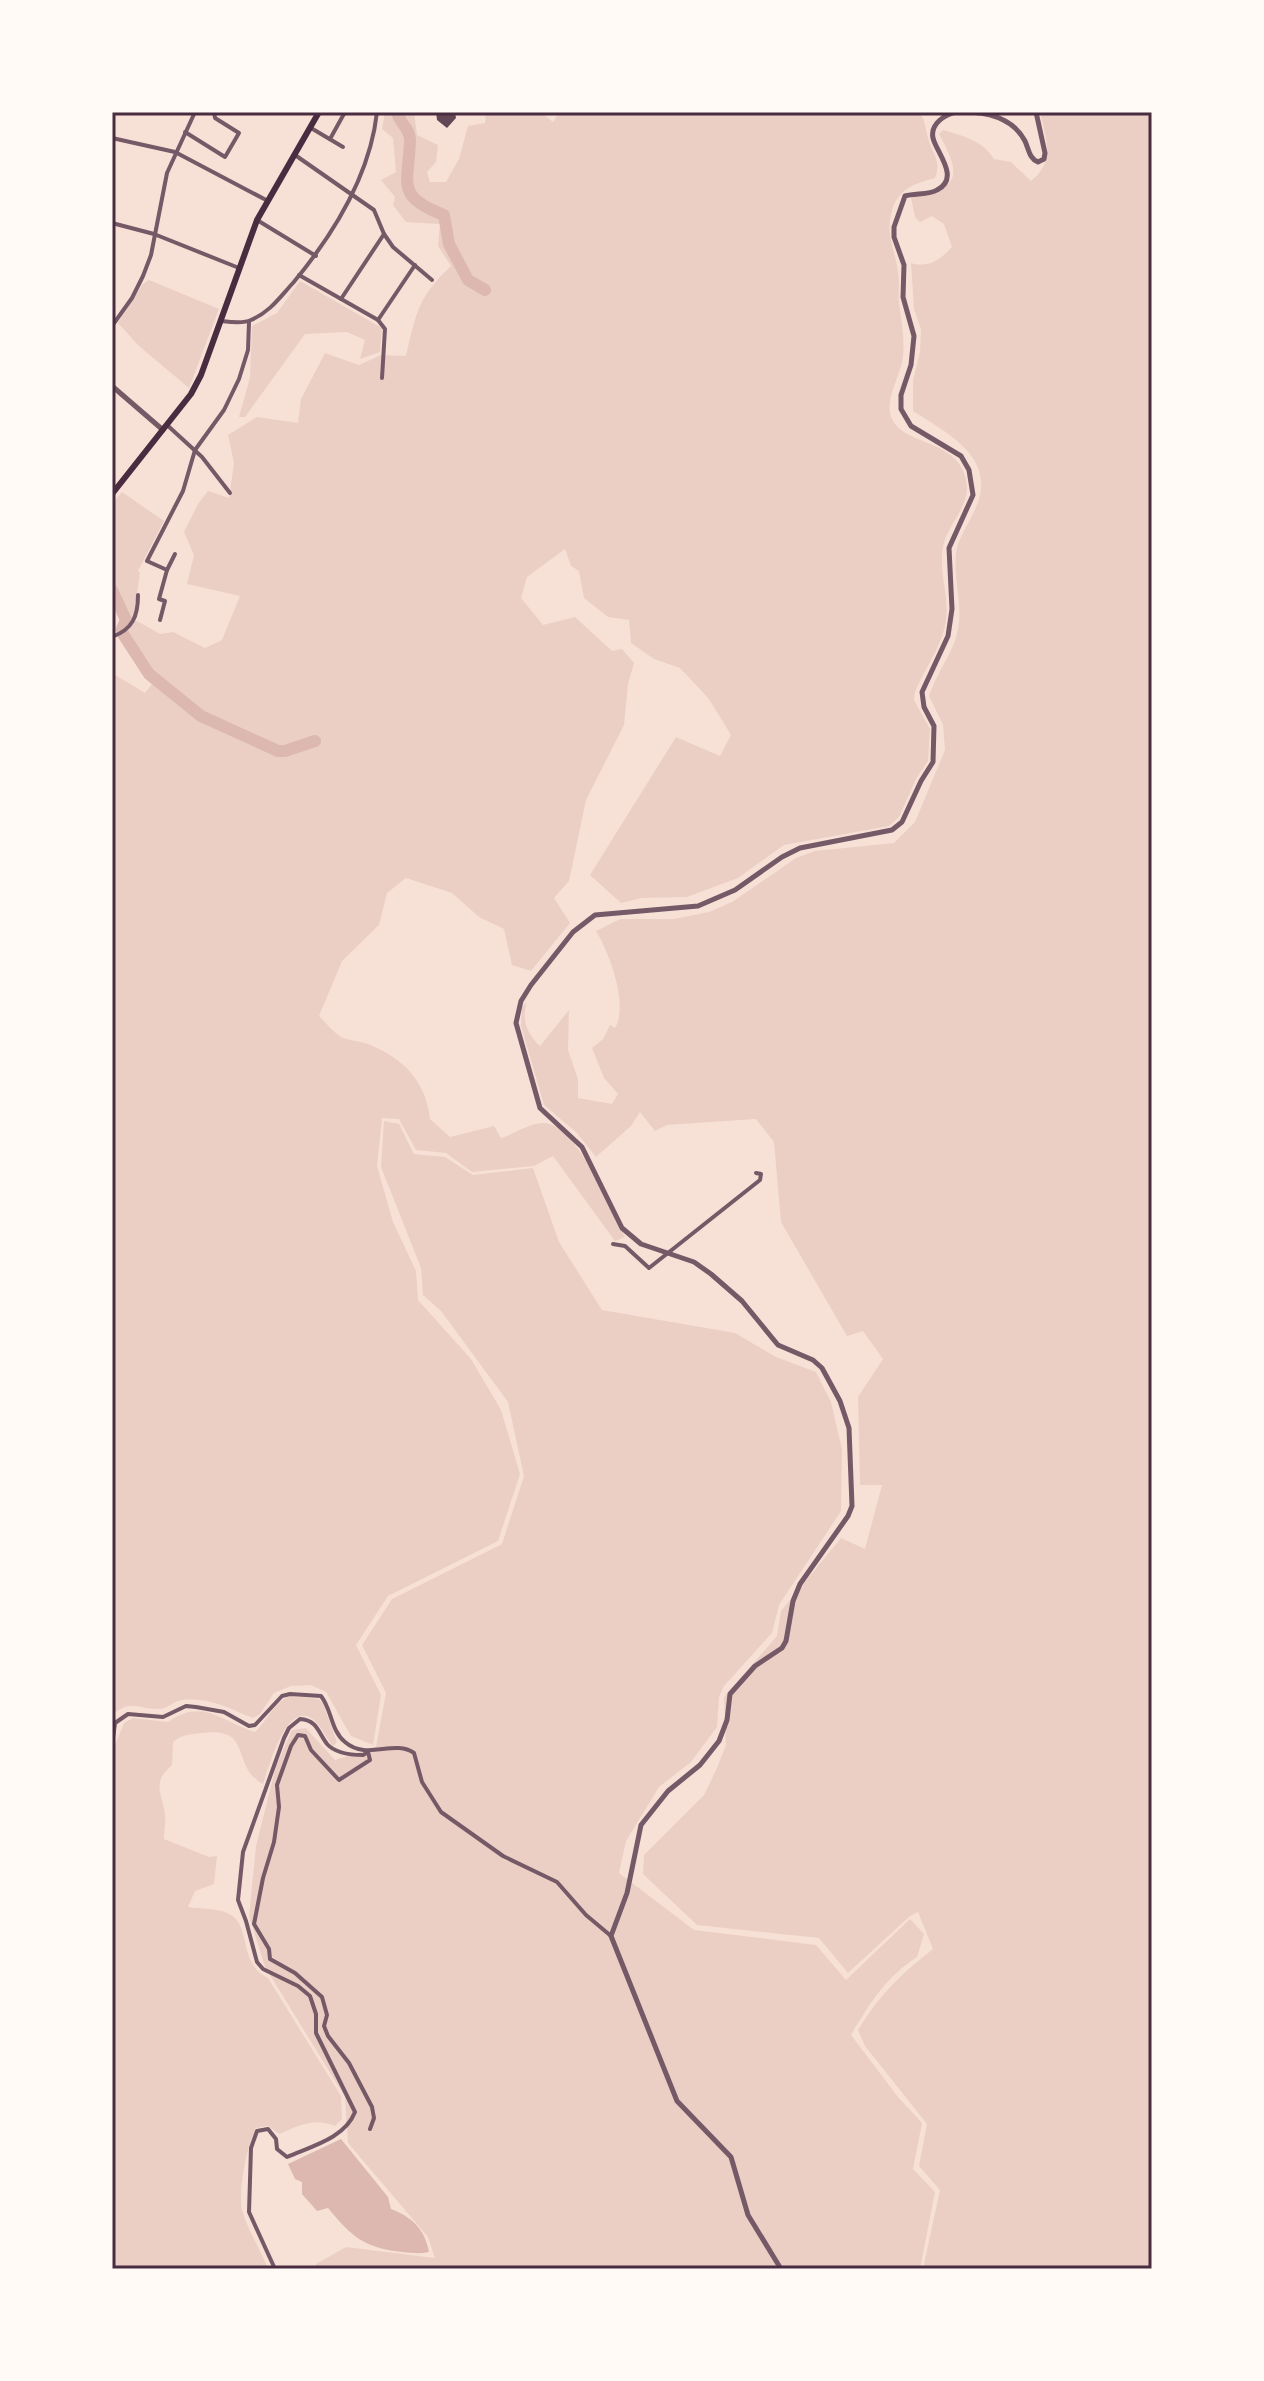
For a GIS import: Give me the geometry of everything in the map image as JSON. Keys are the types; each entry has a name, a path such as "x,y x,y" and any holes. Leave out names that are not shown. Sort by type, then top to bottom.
{"main road":[{"path":"112,494 196,385 257,220 319,112"}],"street":[{"path":"112,326 143,276 151,255 167,173 195,112"},
{"path":"185,132 225,157 239,133 215,118 214,112"},
{"path":"330,139 345,112"},
{"path":"221,321 249,322 272,307 316,256 351,193 370,149 377,112"},
{"path":"781,2269 748,2215 731,2157 690,2118 677,2101 611,1936 627,1893 641,1825 668,1791 700,1765 719,1741 727,1720 730,1694 755,1666 782,1648 800,1584 848,1516 852,1506 849,1428 840,1401 822,1368 813,1360 778,1345 742,1301 694,1262 641,1244 622,1228 582,1147 540,1108 516,1023 517,1011 531,985 573,932 595,915 698,906 747,883 782,857 800,848 892,830 902,822 933,762 934,726 921,699 952,623 949,548 970,504 972,482 961,456 911,426 902,415 901,395 911,365 914,336 903,297 904,265 896,245 894,227 905,196 937,190 943,184 947,167 933,132 942,118 957,112"},
{"path":"963,112 990,114 1005,122 1017,131 1032,158 1038,162 1044,159 1045,153 1036,112"},
{"path":"310,128 343,147"},
{"path":"112,138 175,152 268,201"},
{"path":"295,155 374,210 393,247 432,280"},
{"path":"257,220 316,256"},
{"path":"112,223 154,234 239,268"},
{"path":"341,299 384,234"},
{"path":"378,320 415,265"},
{"path":"299,275 378,320 385,329 382,378"},
{"path":"167,570 147,561 183,491 195,450 224,410 239,379 248,350 249,322"},
{"path":"112,386 195,450 230,493"},
{"path":"160,620 165,601 159,599 175,554"},
{"path":"112,637 123,632 135,620 138,595"},
{"path":"613,1244 625,1246 649,1268 760,1180 761,1174 756,1173"},
{"path":"112,1746 115,1723 128,1714 163,1717 186,1706 224,1712 249,1726 255,1725 282,1696 315,1694 326,1703 343,1741 368,1752"},
{"path":"275,2269 249,2212 251,2148 257,2131 268,2129 276,2139 277,2149 287,2157 341,2132 355,2112 316,2033 316,2014 310,1996 298,1986 263,1969 253,1953 238,1900 243,1852 284,1738 295,1722 300,1719 312,1721 327,1744 342,1753 363,1755 402,1747 414,1753 422,1782 441,1812 510,1860 557,1882 586,1915 611,1936"},
{"path":"368,1752 370,1760 339,1780 311,1750 305,1736 298,1735 277,1785 279,1807 274,1842 254,1924 269,1949 270,1959 295,1973 322,1997 327,2015 324,2026 328,2036 349,2063 372,2107 374,2118 370,2129"}],"shaded area":[{"path":"385,112 414,112 417,135 438,145 436,162 427,172 430,182 446,182 459,159 468,126 485,123 486,112 544,112 553,122 559,112 919,112 937,166 935,178 910,187 901,194 891,217 890,233 899,276 904,343 890,414 900,429 910,436 946,452 956,460 967,486 964,502 943,547 947,606 945,626 915,692 914,700 930,729 928,761 899,817 889,826 784,845 738,878 687,897 641,898 621,903 590,875 676,737 720,756 731,735 709,699 680,668 654,659 631,643 629,620 608,617 584,598 579,571 571,566 565,549 527,577 521,598 543,625 575,617 612,651 622,649 634,663 628,684 624,725 586,800 569,881 554,898 570,923 531,971 512,965 504,929 479,917 452,893 406,878 387,893 379,925 342,961 319,1016 331,1028 343,1038 368,1044 402,1064 424,1094 430,1119 450,1137 494,1126 501,1138 537,1124 555,1126 580,1151 625,1237 615,1241 553,1156 534,1166 472,1172 446,1153 416,1150 399,1119 382,1118 377,1166 393,1222 416,1271 418,1300 471,1359 501,1410 520,1474 498,1541 388,1596 356,1645 381,1695 373,1745 351,1736 326,1692 311,1685 291,1686 274,1693 260,1714 253,1718 201,1700 179,1701 159,1709 130,1706 112,1715 112,673 145,693 155,680 122,631 127,622 117,594 112,589 112,504 122,492 164,521 138,571 134,615 126,626 137,621 160,634 173,632 205,648 222,640 240,596 187,584 194,555 184,532 208,491 229,498 234,463 228,435 257,417 298,423 301,399 325,353 359,365 381,355 406,356 420,306 431,287 451,266 438,246 440,224 406,222 393,205 395,197 381,180 396,172 393,138 382,129"},
{"path":"1040,112 1152,112 1152,2269 923,2269 940,2190 919,2166 927,2124 865,2046 858,2030 891,1986 933,1949 918,1912 848,1973 819,1938 697,1925 643,1874 644,1855 704,1795 726,1745 724,1697 777,1636 781,1611 841,1538 865,1549 882,1485 860,1485 858,1397 883,1359 863,1331 847,1336 781,1222 774,1142 756,1119 667,1125 655,1131 640,1112 631,1126 596,1157 577,1133 544,1105 521,1026 522,1008 527,1002 526,1026 540,1046 569,1010 568,1050 578,1079 578,1098 612,1104 618,1094 604,1078 592,1048 603,1039 610,1025 615,1028 619,1018 619,993 596,931 620,919 674,919 709,912 732,902 796,858 815,851 894,843 915,822 945,750 943,725 929,696 957,634 956,553 978,502 981,485 979,471 964,447 913,411 913,380 920,352 921,329 914,309 911,263 934,262 952,247 944,224 932,216 920,222 915,217 911,198 939,190 952,178 952,161 939,134 943,130 978,143 994,159 1011,162 1031,181 1044,166 1046,158"},
{"path":"149,280 219,309 189,388 139,346 118,323 143,284"},
{"path":"300,281 382,328 380,352 360,359 365,340 347,332 305,334 245,417 239,417 250,377 252,326 277,313"},
{"path":"384,1121 399,1124 414,1154 445,1157 473,1175 533,1168 559,1242 602,1310 735,1333 776,1357 816,1372 831,1402 842,1449 841,1511 779,1605 772,1633 724,1686 719,1697 717,1727 691,1762 659,1787 626,1841 619,1873 694,1930 816,1945 846,1980 910,1919 924,1934 917,1957 880,1992 851,2035 922,2123 913,2169 935,2192 920,2269 315,2269 316,2264 346,2247 435,2258 428,2237 348,2143 345,2097 265,1967 249,1916 256,1846 276,1766 292,1730 306,1728 335,1760 376,1747 386,1693 362,1645 392,1599 502,1544 524,1476 508,1402 441,1311 423,1295 421,1268 381,1167"},
{"path":"291,1696 319,1699 337,1742 333,1746 313,1719 300,1716 285,1729 279,1740 263,1784 253,1776 240,1749 229,1735 218,1732 179,1738 173,1742 172,1765 160,1782 165,1816 164,1839 209,1857 217,1856 214,1884 195,1891 188,1907 222,1911 237,1921 253,1964 268,1978 341,2096 342,2119 335,2126 313,2122 279,2134 268,2126 256,2128 247,2156 241,2202 247,2225 268,2269 112,2269 112,1752 124,1723 133,1718 168,1722 180,1715 202,1712 255,1732 276,1706"},
{"path":"341,2139 388,2197 391,2209 411,2220 421,2230 429,2252 403,2252 368,2244 344,2227 328,2208 317,2211 302,2194 302,2182 295,2179 288,2164"}],"building":[{"path":"436,112 455,112 456,118 447,128 437,120"}],"waterway":[{"path":"397,112 410,136 407,178 411,194 417,201 444,215 449,244 468,280 485,290"},
{"path":"112,590 126,620 123,634 149,674 201,716 278,751 315,741"}]}
